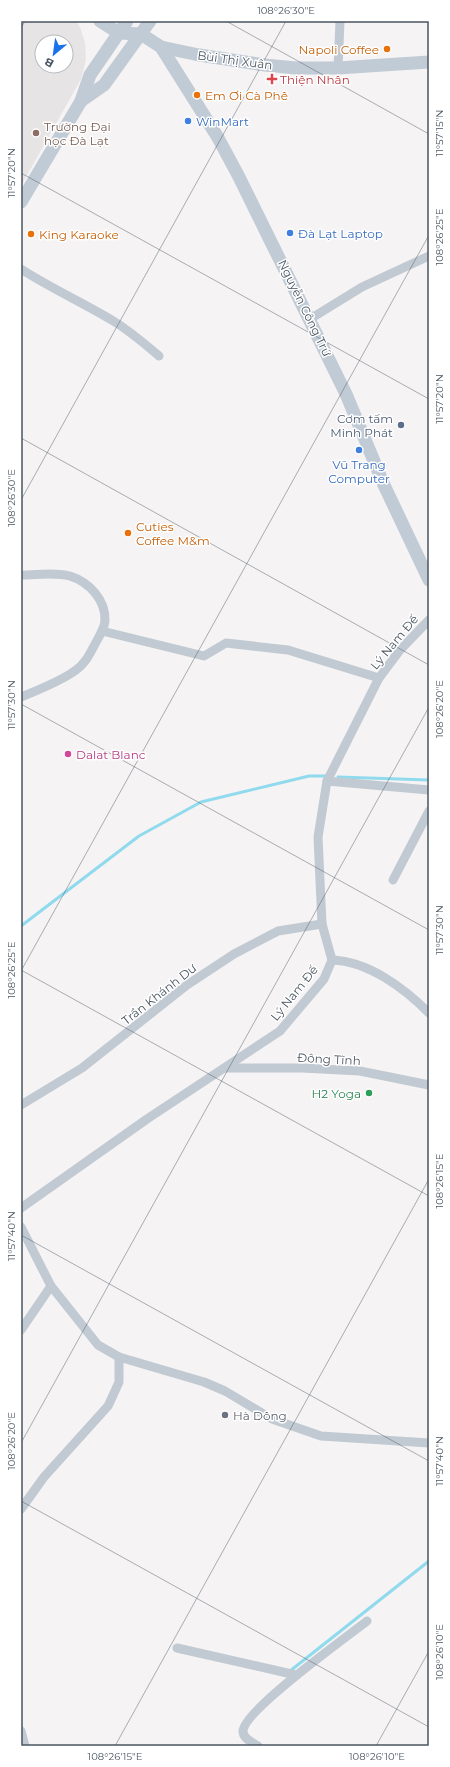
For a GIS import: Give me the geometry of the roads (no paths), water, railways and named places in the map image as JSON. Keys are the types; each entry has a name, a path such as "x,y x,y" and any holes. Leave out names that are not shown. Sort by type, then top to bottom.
{"main road":[{"path":"100,21 119,33 141,34"},
{"path":"21,202 81,101 90,75 127,21"},
{"path":"133,21 141,34 161,47"},
{"path":"81,101 104,85 150,21"},
{"name":"Bùi Thị Xuân","path":"161,47 198,55 296,68 338,68 429,62"},
{"name":"Nguyễn Công Trứ","path":"161,47 217,136 235,168 346,394 384,485 429,580"}],"street":[{"path":"338,68 340,21"},
{"path":"310,319 362,287 429,256"},
{"path":"21,269 51,288 115,322 136,336 159,356"},
{"path":"21,574 52,573 70,576 82,582 92,590 100,600 105,621 102,631 86,660 76,670 21,697"},
{"name":"Lý Nam Đế","path":"21,1208 147,1119 280,1031 324,979 332,960 322,924 318,837 327,781 379,678 400,650 429,620"},
{"path":"102,631 204,656 226,643 288,650 379,678"},
{"path":"327,781 429,790"},
{"path":"393,880 429,811"},
{"name":"Trần Khánh Dư","path":"21,1105 82,1068 187,985 234,954 278,931 322,924"},
{"path":"332,960 342,960 382,976 429,1013"},
{"name":"Đông Tĩnh","path":"226,1068 302,1068 360,1072 429,1085"},
{"path":"21,1227 51,1286 98,1345 119,1357 204,1382 225,1391 272,1419 321,1436 429,1443"},
{"path":"21,1330 51,1286"},
{"path":"21,1508 44,1477 108,1406 119,1382 119,1357"},
{"path":"258,1746 245,1737 243,1732 245,1725 254,1714 296,1675 367,1621"},
{"path":"177,1648 296,1675"},
{"path":"21,1732 25,1746"}],"waterway":[{"path":"21,926 139,836 201,802 309,776 325,776"},
{"path":"338,777 429,780"},
{"path":"290,1671 429,1561"}],"place":[{"name":"Napoli Coffee","path":"387,49"},
{"name":"Thiện Nhân","path":"272,79"},
{"name":"Em Ơi Cà Phê","path":"197,95"},
{"name":"WinMart","path":"188,121"},
{"name":"Trường Đại học Đà Lạt","path":"36,133"},
{"name":"Đà Lạt Laptop","path":"290,233"},
{"name":"King Karaoke","path":"31,234"},
{"name":"Cơm tấm Minh Phát","path":"401,425"},
{"name":"Vũ Trang Computer","path":"359,450"},
{"name":"Cuties Coffee M&m","path":"128,533"},
{"name":"Dalat Blanc","path":"68,754"},
{"name":"H2 Yoga","path":"369,1093"},
{"name":"Hà Dông","path":"225,1415"}]}
